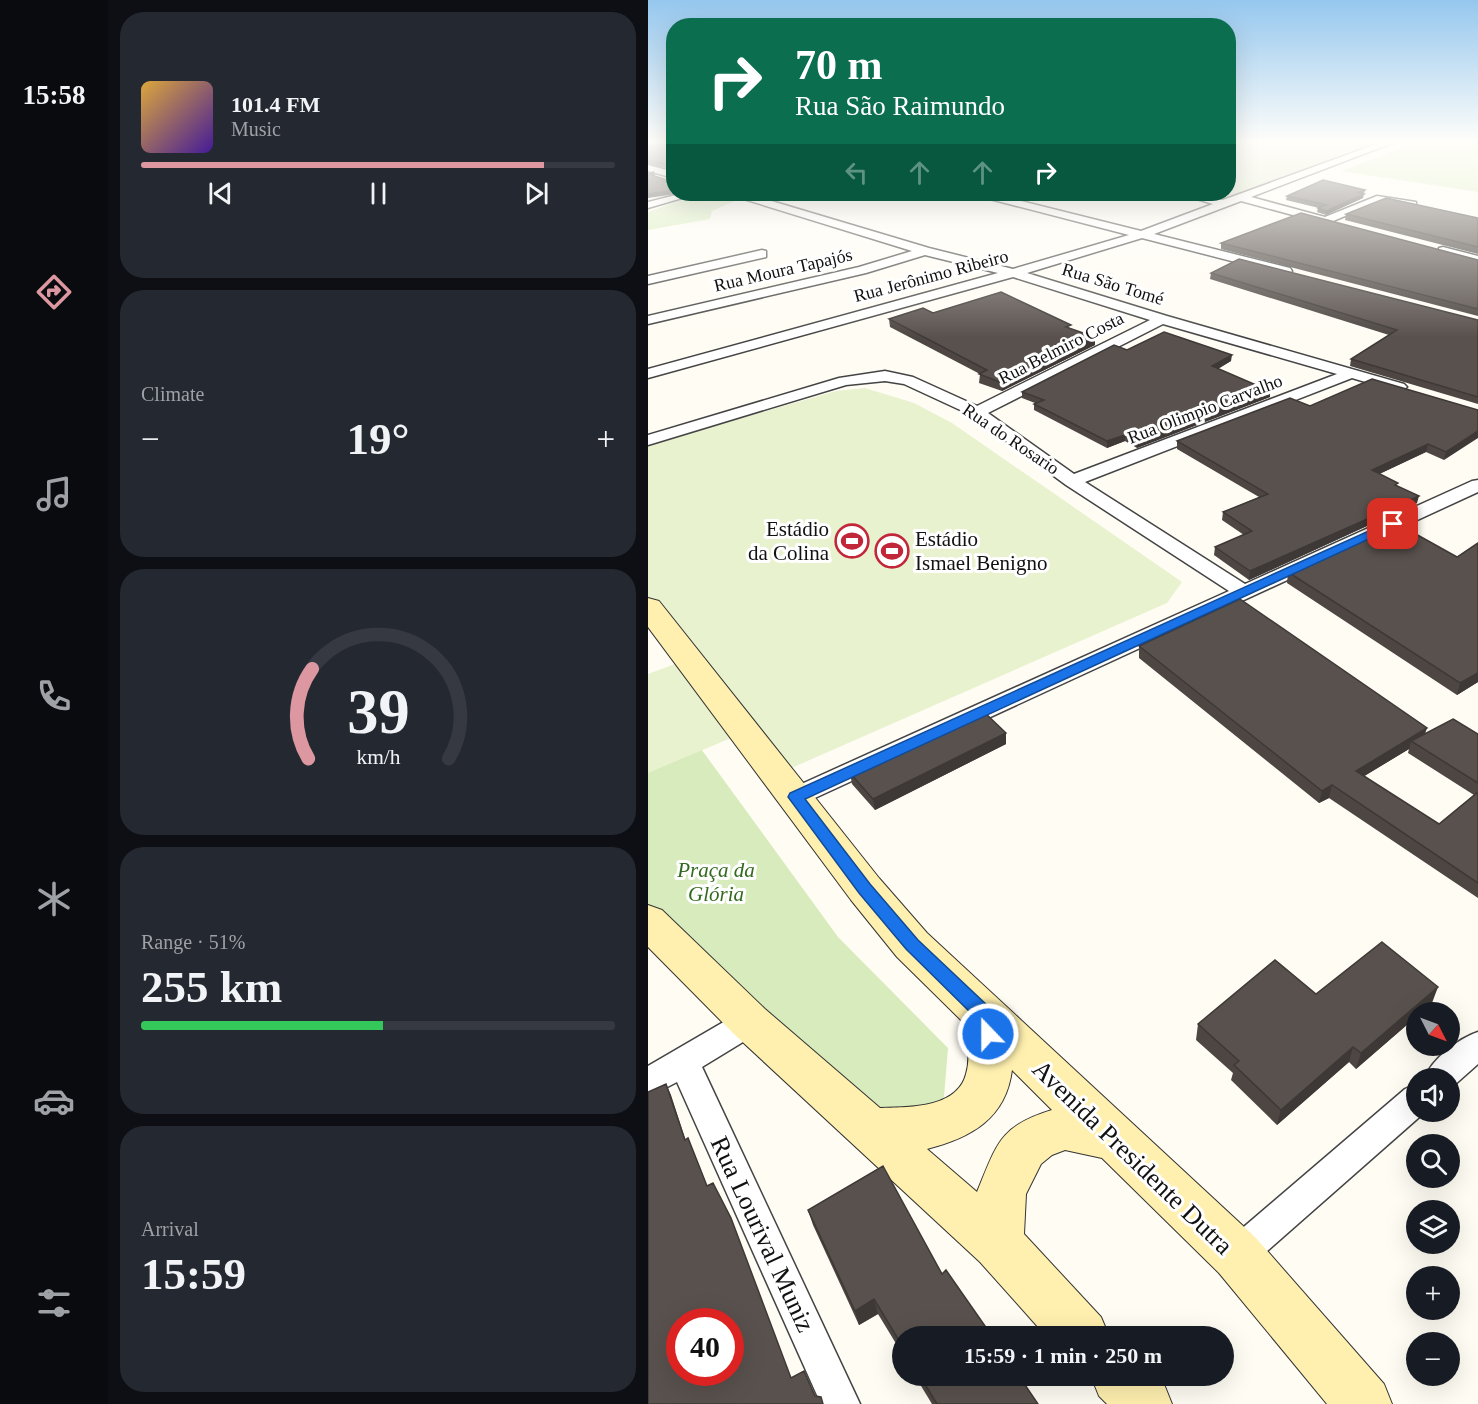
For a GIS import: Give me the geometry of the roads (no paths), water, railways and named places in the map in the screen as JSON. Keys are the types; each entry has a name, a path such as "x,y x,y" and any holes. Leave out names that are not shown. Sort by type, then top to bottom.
{"street":[{"name":"Rua São Tomé","path":"782,208 925,251 1011,272 1162,319 1409,390"},
{"path":"1036,208 1305,276"},
{"name":"Rua Jerônimo Ribeiro","path":"648,374 1143,234 1214,208"},
{"path":"1276,208 1344,226"},
{"path":"1326,221 1357,208"},
{"path":"1429,247 1478,260"},
{"name":"Rua Moura Tapajós","path":"648,320 862,270 925,251"},
{"path":"648,280 762,254"},
{"name":"Rua Belmiro Costa","path":"977,412 1162,319"},
{"name":"Rua Olimpio Carvalho","path":"1072,481 1352,373"},
{"name":"Rua do Rosario","path":"648,440 825,386 885,376 908,380 977,412 1072,481 1245,592"},
{"path":"795,797 1478,485"},
{"name":"Avenida Presidente Dutra","path":"648,607 865,889 912,945 1237,1255 1364,1404"},
{"path":"648,921 750,1022 998,1244 1073,1326"},
{"path":"872,1130 916,1130 943,1124 963,1112 979,1097 989,1076 990,1053 985,1015"},
{"path":"648,1083 750,1022"},
{"path":"1452,1068 1478,1045"},
{"name":"Rua Lourival Muniz","path":"684,1063 841,1404"},
{"path":"1237,1255 1406,1108"},
{"path":"998,1244 1001,1194 1024,1148 1037,1137 1065,1128 1119,1140"},
{"path":"1128,1386 1144,1404"}],"place":[{"name":"Estádio da Colina","path":"852,541"},
{"name":"Estádio Ismael Benigno","path":"892,551"}],"park label":[{"name":"Praça da Glória","path":"716,882"}]}
